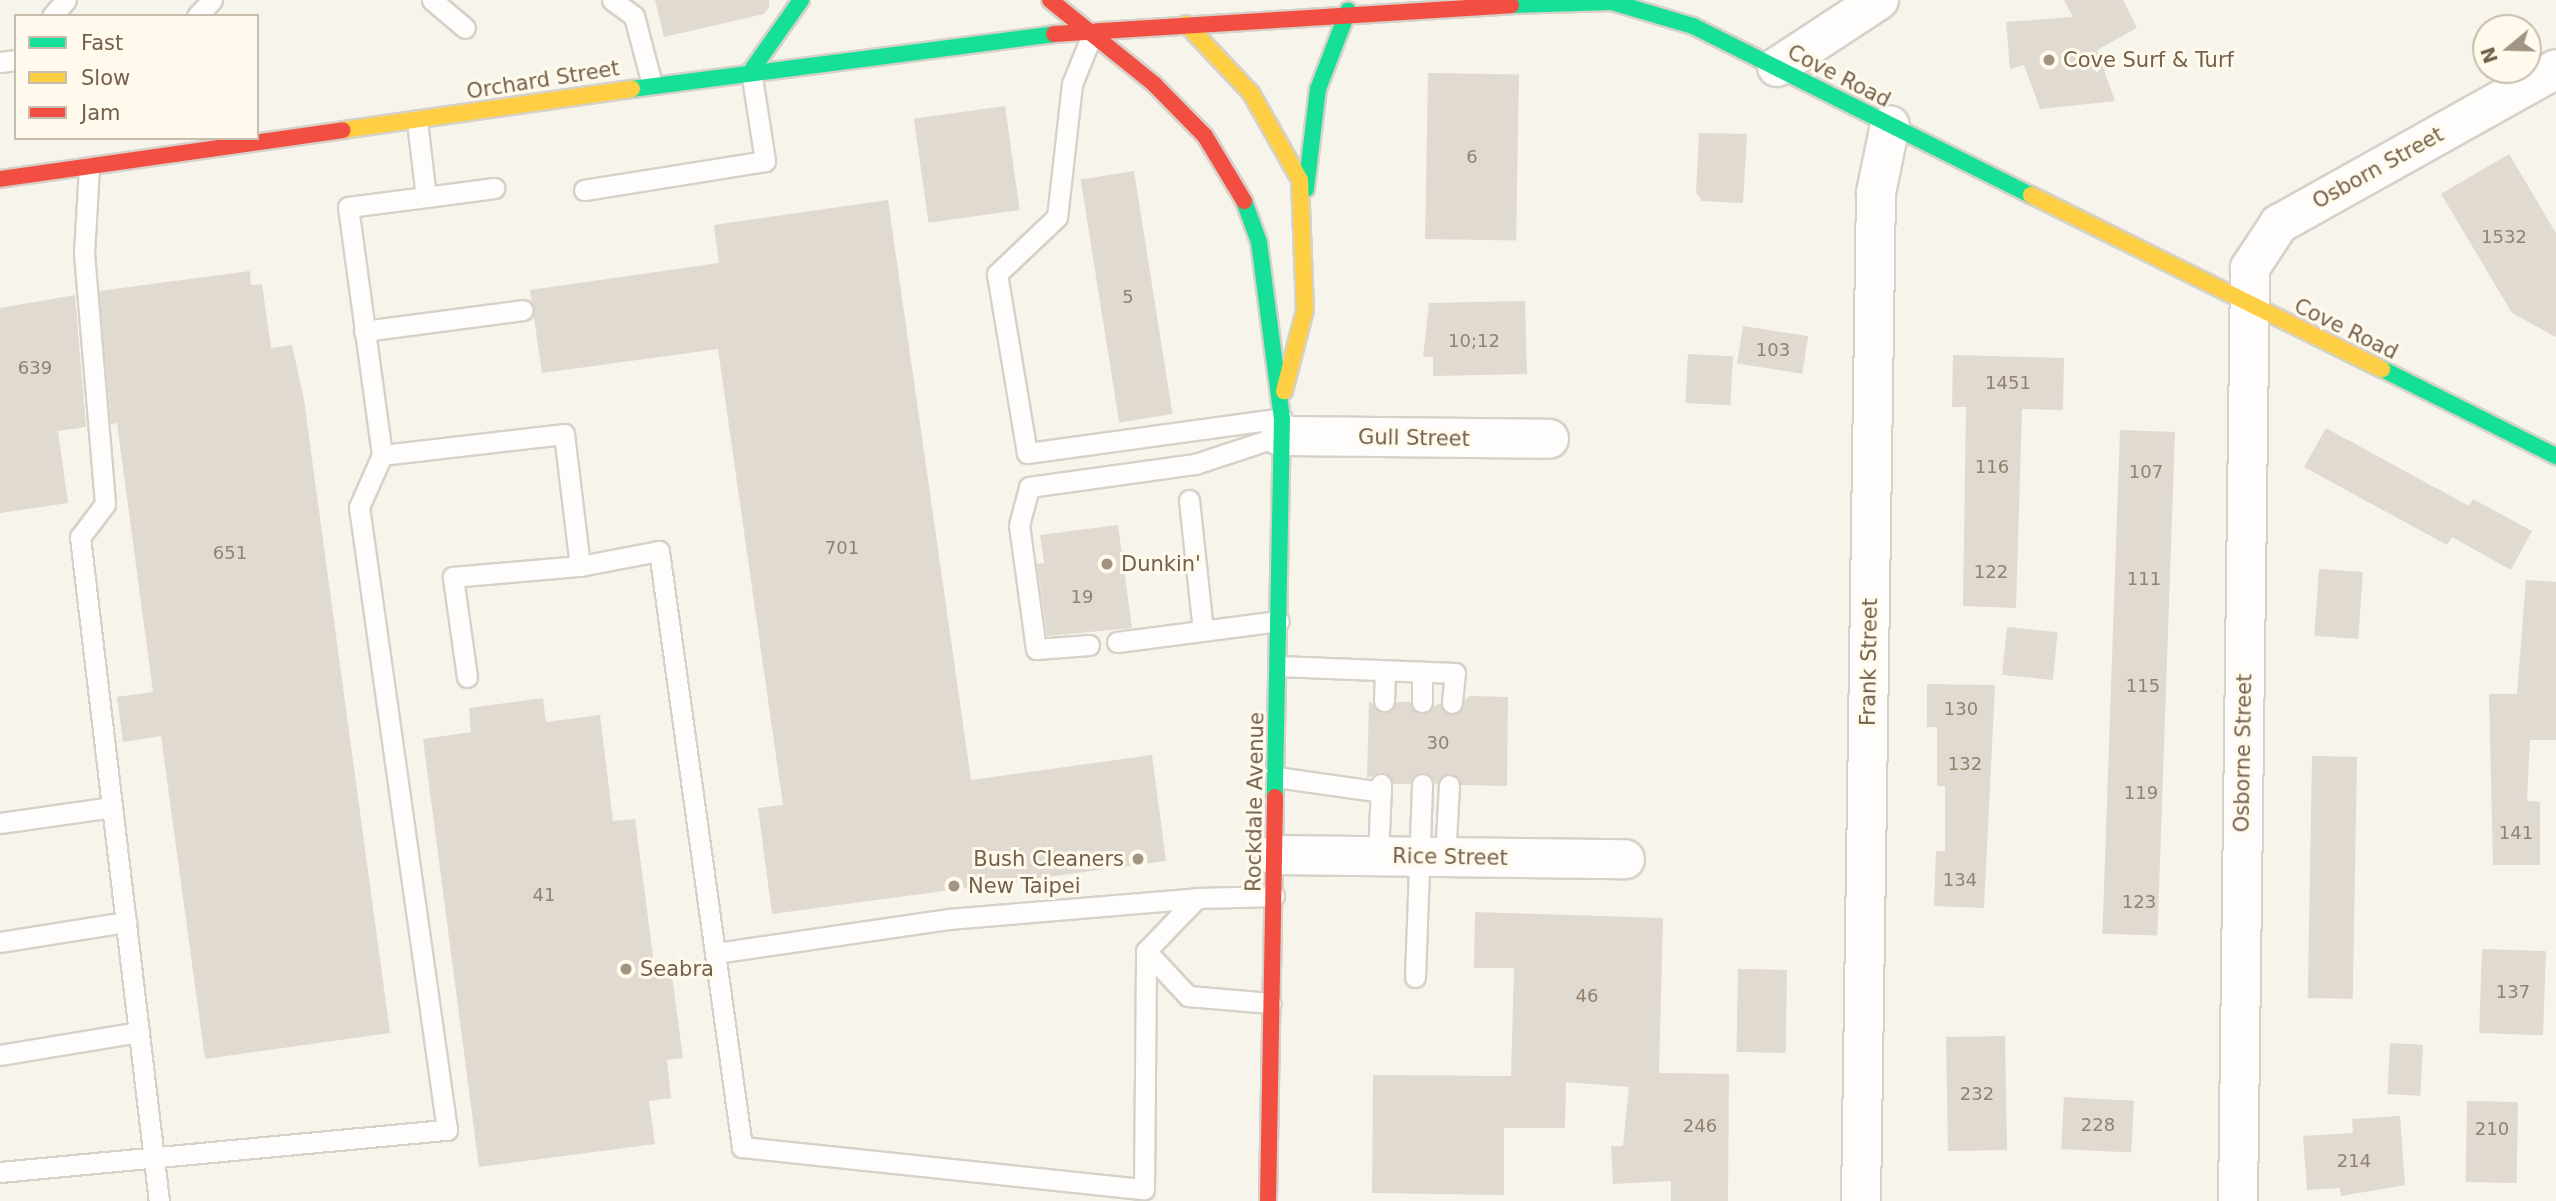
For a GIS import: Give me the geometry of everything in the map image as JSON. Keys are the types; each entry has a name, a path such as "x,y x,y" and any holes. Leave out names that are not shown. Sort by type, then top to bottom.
{"main road":[{"path":"751,71 801,0"},
{"path":"1050,0 1093,32"},
{"name":"Cove Road","path":"1093,32 1348,11 1628,4 1777,67 2556,456"},
{"path":"1304,209 1318,89 1348,11"},
{"name":"Rockdale Avenue","path":"1186,24 1237,75 1272,126 1300,180 1304,209 1305,310 1281,419"},
{"name":"Orchard Street","path":"0,179 417,121 652,84 962,42 1093,32"},
{"name":"Rockdale Avenue","path":"1093,32 1176,105 1241,191 1259,242 1281,419 1268,1201"}],"street":[{"path":"1777,67 1879,0"},
{"name":"Osborn Street","path":"2248,304 2254,254 2279,224 2556,69"},
{"name":"Frank Street","path":"1861,1201 1876,193 1890,125"},
{"name":"Osborne Street","path":"2238,1201 2248,304"},
{"name":"Gull Street","path":"1281,419 1549,439"},
{"name":"Rice Street","path":"1275,855 1625,859"}],"lane":[{"path":"54,14 66,0"},
{"path":"199,14 212,0"},
{"path":"432,0 465,28"},
{"path":"611,0 634,16 652,84"},
{"path":"1093,32 1072,85 1057,217 997,274 1027,453 1281,419"},
{"path":"584,190 765,161 751,71"},
{"path":"417,121 426,197"},
{"path":"89,167 84,253 105,504 80,537 159,1201"},
{"path":"0,1172 447,1130 359,508 382,455 348,207 494,188"},
{"path":"365,331 523,310"},
{"path":"1089,645 1036,649 1019,525 1029,487 1195,464 1281,419"},
{"path":"382,455 564,434 580,566"},
{"path":"1189,500 1203,630"},
{"path":"467,677 453,577 580,566 659,551 742,1147 1144,1189 1146,951 1197,898"},
{"path":"1117,642 1279,621"},
{"path":"1278,666 1455,674 1452,703"},
{"path":"1384,701 1385,671"},
{"path":"1422,673 1422,702"},
{"path":"1276,777 1381,788 1378,857"},
{"path":"1422,785 1432,857"},
{"path":"1415,977 1432,857 1449,785"},
{"path":"0,823 112,807"},
{"path":"716,953 949,919 1197,898 1274,897"},
{"path":"0,942 126,922"},
{"path":"1146,951 1188,996 1270,1003"},
{"path":"0,1055 139,1032"}],"building":[{"path":"655,0 769,0 769,7 764,14 664,37"},
{"path":"2064,0 2123,0 2137,28 2097,50 2115,101 2040,109 2024,65 2010,69 2006,22 2073,17"},
{"path":"1428,73 1519,75 1516,241 1425,239"},
{"path":"1005,106 1020,210 929,223 914,119"},
{"path":"1699,133 1747,134 1743,203 1702,201 1696,193"},
{"path":"2509,154 2556,233 2556,337 2512,313 2441,194"},
{"path":"1134,171 1172,414 1119,422 1081,179"},
{"path":"888,200 971,780 1152,755 1166,861 772,914 758,808 783,805 718,349 542,373 530,290 719,263 714,225"},
{"path":"250,271 251,285 262,284 271,348 292,345 304,400 390,1033 205,1059 161,736 123,742 117,697 153,692 117,423 111,424 99,291"},
{"path":"75,295 86,427 58,431 68,503 0,513 0,308"},
{"path":"1525,301 1527,374 1433,376 1433,357 1423,357 1429,303"},
{"path":"1743,326 1808,336 1802,374 1737,364"},
{"path":"1688,354 1733,356 1730,405 1685,403"},
{"path":"1953,355 2064,358 2063,410 2022,409 2016,608 1963,606 1966,407 1952,407"},
{"path":"2326,428 2469,506 2473,499 2532,531 2511,570 2452,537 2447,545 2304,467"},
{"path":"2120,430 2175,432 2157,936 2102,934"},
{"path":"1118,525 1132,628 1047,636 1037,564 1044,563 1040,535"},
{"path":"2319,569 2363,572 2358,639 2314,636"},
{"path":"2526,580 2556,582 2556,740 2530,740 2527,801 2540,802 2540,865 2493,865 2489,694 2517,694"},
{"path":"2007,627 2058,632 2053,680 2002,675"},
{"path":"1927,684 1995,685 1984,908 1934,906 1936,851 1945,851 1945,786 1937,786 1937,727 1927,727"},
{"path":"1469,696 1508,697 1507,786 1461,785 1450,773 1437,785 1423,772 1410,784 1393,784 1382,772 1367,778 1369,701 1384,713 1396,702 1410,702 1421,714 1440,703 1451,715"},
{"path":"543,698 546,722 600,715 613,821 635,819 655,971 671,969 683,1058 667,1060 671,1098 649,1101 655,1144 479,1167 423,739 471,732 469,708"},
{"path":"2312,756 2357,757 2353,999 2308,998"},
{"path":"1475,912 1663,918 1659,1073 1729,1074 1728,1201 1671,1201 1671,1181 1613,1184 1611,1146 1623,1146 1629,1087 1566,1082 1565,1128 1504,1128 1504,1195 1372,1193 1373,1075 1511,1076 1514,968 1474,968"},
{"path":"2482,949 2546,951 2543,1035 2479,1033"},
{"path":"1738,969 1787,970 1786,1053 1737,1052"},
{"path":"2005,1036 2007,1150 1948,1151 1946,1037"},
{"path":"2390,1043 2423,1045 2420,1096 2387,1094"},
{"path":"2064,1097 2134,1101 2131,1153 2061,1149"},
{"path":"2467,1101 2518,1102 2517,1183 2466,1182"},
{"path":"2400,1116 2405,1185 2341,1196 2340,1188 2307,1190 2303,1136 2353,1133 2352,1119"}],"traffic: fast":[{"path":"751,71 801,0"},
{"path":"1511,5 1612,2 1693,26 2031,195"},
{"path":"1306,189 1318,89 1348,11"},
{"path":"632,89 1054,34"},
{"path":"1244,201 1259,242 1282,418 1275,797"},
{"path":"2382,369 2556,456"}],"traffic: slow":[{"path":"1186,24 1251,93 1300,180 1305,310 1284,391"},
{"path":"343,130 632,89"},
{"path":"2031,195 2382,369"}],"traffic: jam":[{"path":"1050,0 1154,84 1205,136 1244,201"},
{"path":"1054,34 1511,5"},
{"path":"0,179 343,130"},
{"path":"1268,1201 1275,797"}],"place":[{"name":"Cove Surf & Turf","path":"2049,60"},
{"name":"Dunkin'","path":"1107,564"},
{"name":"Bush Cleaners","path":"1138,859"},
{"name":"New Taipei","path":"954,886"},
{"name":"Seabra","path":"626,969"}]}
